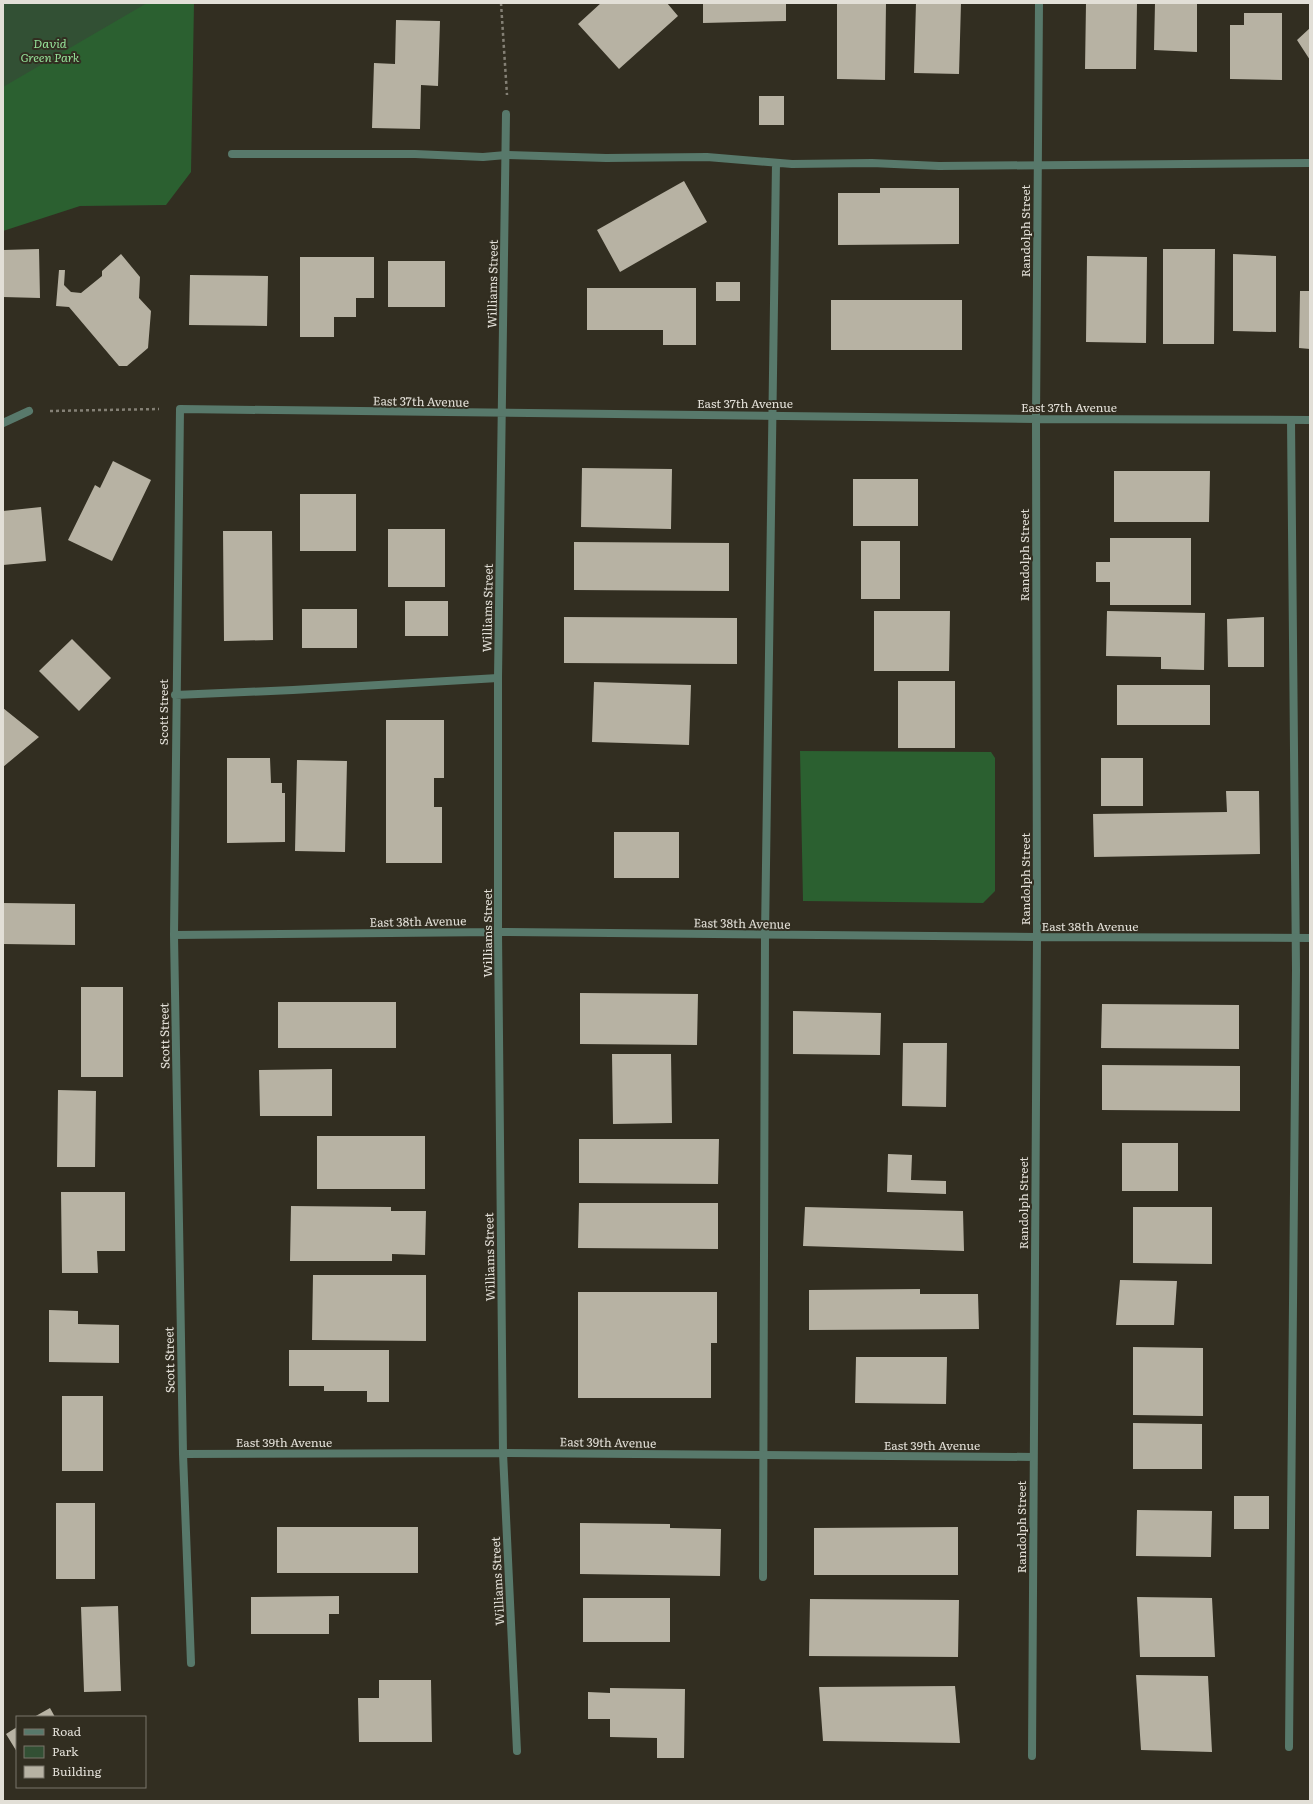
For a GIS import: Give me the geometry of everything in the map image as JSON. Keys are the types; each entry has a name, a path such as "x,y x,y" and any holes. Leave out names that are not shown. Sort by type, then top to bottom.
{"street":[{"name":"Randolph Street","path":"1032,1756 1037,937 1036,419 1039,3"},
{"name":"Williams Street","path":"506,114 498,678 498,932 503,1453 517,1751"},
{"path":"232,154 415,154 482,157 506,155 606,158 707,157 792,164 872,163 939,166 1310,163"},
{"path":"763,1577 765,935 774,415 776,163"},
{"name":"East 37th Avenue","path":"180,409 501,414 1310,420"},
{"name":"Scott Street","path":"180,409 175,695 174,935 183,1454 191,1663"},
{"path":"3,423 29,411"},
{"path":"1289,1747 1296,938 1291,420"},
{"path":"175,695 498,678"},
{"name":"East 38th Avenue","path":"174,935 498,932 1310,938"},
{"name":"East 39th Avenue","path":"183,1454 503,1453 1033,1457"}],"path":[{"path":"501,3 506,114"},
{"path":"29,411 180,409"}],"green space":[{"name":"David Green Park","path":"3,3 172,3 3,140"},
{"path":"147,3 194,3 191,172 166,205 80,206 3,231 3,87"},
{"path":"800,751 991,752 995,758 995,891 983,903 803,901"}],"building":[{"path":"601,3 667,3 678,16 619,69 578,24"},
{"path":"703,3 786,3 786,21 703,23"},
{"path":"837,3 886,3 885,80 837,79"},
{"path":"916,3 961,3 959,74 914,73"},
{"path":"1086,3 1137,3 1136,69 1085,69"},
{"path":"1155,3 1197,3 1197,52 1154,50"},
{"path":"1244,13 1282,13 1282,80 1230,79 1230,25 1244,25"},
{"path":"396,20 440,21 438,86 421,85 420,129 372,128 374,63 395,64"},
{"path":"1310,28 1310,60 1297,40"},
{"path":"759,96 784,96 784,125 759,125"},
{"path":"684,181 707,222 620,272 597,230"},
{"path":"880,188 959,188 959,244 838,245 838,193 880,193"},
{"path":"39,249 40,298 3,297 3,250"},
{"path":"1163,249 1215,249 1214,344 1163,344"},
{"path":"121,254 140,277 139,298 151,311 148,348 127,366 119,366 69,307 56,306 59,270 65,270 64,285 71,292 81,293 102,276 102,271"},
{"path":"1233,254 1276,256 1276,332 1233,331"},
{"path":"1087,256 1147,257 1146,343 1086,342"},
{"path":"300,257 374,257 374,298 356,298 356,317 334,317 334,337 300,337"},
{"path":"388,261 445,261 445,307 388,307"},
{"path":"190,275 268,276 267,326 189,325"},
{"path":"716,282 740,282 740,301 716,301"},
{"path":"587,288 696,288 696,345 663,345 663,330 587,330"},
{"path":"1300,291 1310,291 1310,349 1299,348"},
{"path":"831,300 962,300 962,350 831,350"},
{"path":"113,461 151,480 112,561 68,540 95,485 100,488"},
{"path":"582,468 672,469 671,529 581,527"},
{"path":"1114,471 1210,471 1209,522 1114,522"},
{"path":"853,479 918,479 918,526 853,526"},
{"path":"300,494 356,494 356,551 300,551"},
{"path":"41,507 46,561 3,565 3,511"},
{"path":"388,529 445,529 445,587 388,587"},
{"path":"223,531 272,531 273,640 224,641"},
{"path":"1110,538 1191,538 1191,605 1110,605 1110,582 1096,582 1096,562 1110,562"},
{"path":"861,541 900,541 900,599 861,599"},
{"path":"574,542 729,543 729,591 574,590"},
{"path":"405,601 448,601 448,636 405,636"},
{"path":"302,609 357,609 357,648 302,648"},
{"path":"874,611 950,611 949,671 874,671"},
{"path":"1107,611 1205,613 1204,670 1161,669 1161,657 1106,656"},
{"path":"564,617 737,618 737,664 564,663"},
{"path":"1264,617 1264,667 1228,667 1227,619"},
{"path":"72,639 111,678 79,711 39,671"},
{"path":"898,681 955,681 955,748 898,748"},
{"path":"594,682 691,685 689,745 592,742"},
{"path":"1117,685 1210,685 1210,725 1117,725"},
{"path":"3,708 39,737 3,767"},
{"path":"386,720 444,720 444,778 434,778 434,807 442,807 442,863 386,863"},
{"path":"227,758 270,758 271,783 282,783 282,793 285,793 285,842 227,843"},
{"path":"1101,758 1143,758 1143,806 1101,806"},
{"path":"297,760 347,761 345,852 295,851"},
{"path":"1226,791 1259,791 1260,854 1094,857 1093,814 1227,812"},
{"path":"614,832 679,832 679,878 614,878"},
{"path":"3,903 75,904 75,945 3,944"},
{"path":"81,987 123,987 123,1077 81,1077"},
{"path":"580,993 698,994 697,1045 580,1044"},
{"path":"278,1002 396,1002 396,1048 278,1048"},
{"path":"1102,1004 1239,1005 1239,1049 1101,1048"},
{"path":"793,1011 881,1013 880,1055 793,1054"},
{"path":"903,1043 947,1043 946,1107 902,1106"},
{"path":"612,1054 671,1054 672,1123 613,1124"},
{"path":"1102,1065 1240,1066 1240,1111 1102,1110"},
{"path":"332,1069 332,1116 260,1116 259,1070"},
{"path":"58,1090 96,1091 95,1167 57,1167"},
{"path":"317,1136 425,1136 425,1189 317,1189"},
{"path":"579,1139 719,1139 718,1184 579,1183"},
{"path":"1122,1143 1178,1143 1178,1191 1122,1191"},
{"path":"888,1154 912,1155 911,1180 946,1181 946,1194 887,1192"},
{"path":"61,1192 125,1192 125,1251 97,1251 98,1273 62,1273"},
{"path":"579,1203 718,1203 718,1249 578,1248"},
{"path":"291,1206 391,1207 391,1211 426,1211 425,1255 392,1254 392,1261 290,1261"},
{"path":"805,1207 963,1211 964,1251 803,1246"},
{"path":"1133,1207 1212,1207 1212,1264 1133,1263"},
{"path":"313,1275 426,1275 426,1341 312,1340"},
{"path":"1120,1280 1177,1281 1174,1325 1116,1325"},
{"path":"920,1289 920,1294 978,1294 979,1329 809,1330 809,1290"},
{"path":"578,1292 717,1292 717,1343 711,1343 711,1398 578,1398"},
{"path":"49,1310 78,1311 78,1324 119,1325 119,1363 49,1362"},
{"path":"1133,1347 1203,1348 1203,1416 1133,1415"},
{"path":"289,1350 389,1350 389,1402 367,1402 367,1391 324,1391 324,1386 289,1386"},
{"path":"856,1357 947,1357 946,1404 855,1403"},
{"path":"62,1396 103,1396 103,1471 62,1471"},
{"path":"1133,1423 1202,1424 1202,1469 1133,1469"},
{"path":"1234,1496 1269,1496 1269,1529 1234,1529"},
{"path":"56,1503 95,1503 95,1579 56,1579"},
{"path":"1137,1510 1212,1511 1211,1557 1136,1556"},
{"path":"580,1523 670,1524 670,1528 721,1529 720,1576 580,1574"},
{"path":"277,1527 418,1527 418,1573 277,1573"},
{"path":"958,1527 958,1575 814,1575 814,1528"},
{"path":"339,1596 339,1614 329,1614 329,1634 251,1634 251,1597"},
{"path":"1137,1597 1212,1598 1215,1657 1140,1657"},
{"path":"583,1598 670,1598 670,1642 583,1642"},
{"path":"810,1599 959,1600 958,1657 809,1656"},
{"path":"118,1606 121,1691 84,1692 81,1607"},
{"path":"1136,1675 1208,1676 1212,1752 1141,1750"},
{"path":"379,1680 431,1680 432,1742 359,1742 358,1698 379,1698"},
{"path":"955,1686 960,1743 823,1741 819,1687"},
{"path":"610,1688 685,1689 684,1758 657,1758 657,1738 610,1737 610,1719 588,1719 588,1692 610,1693"},
{"path":"50,1708 54,1716 36,1716"},
{"path":"16,1728 16,1750 6,1734"}]}
